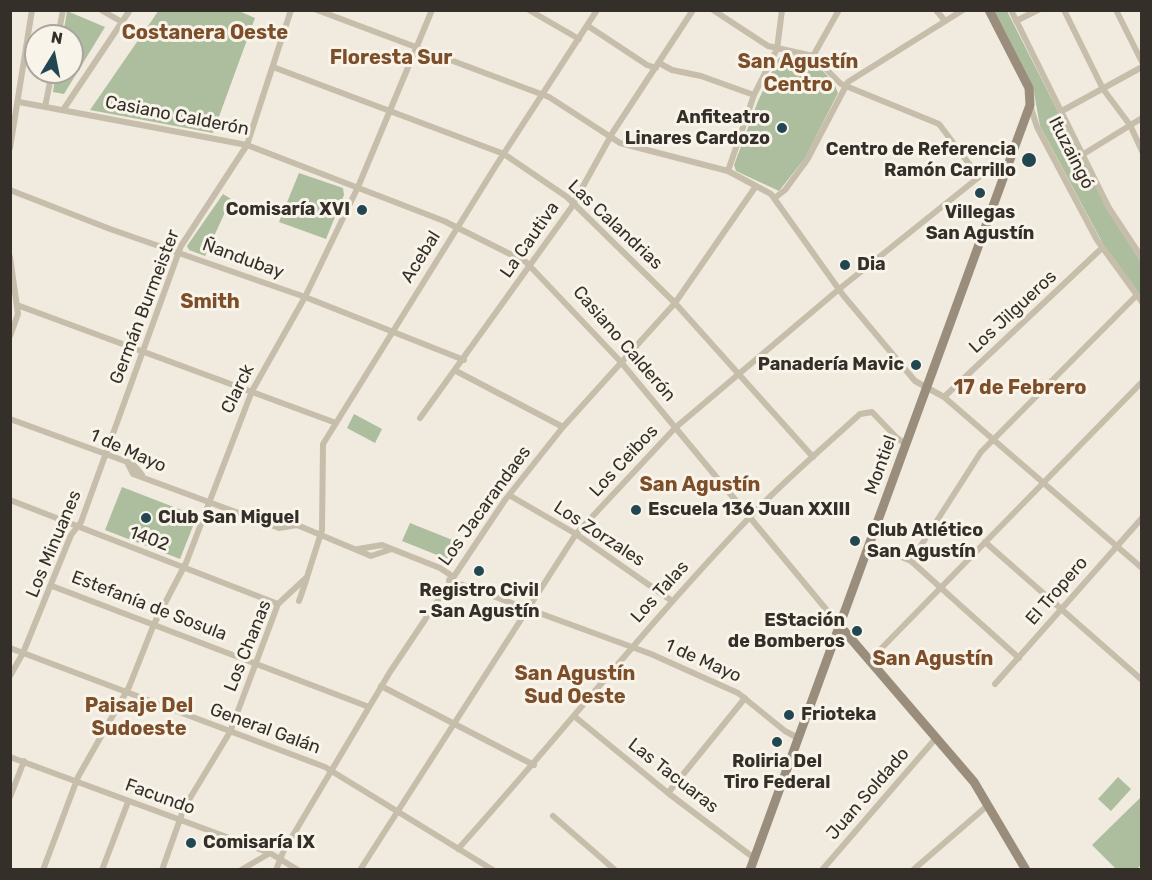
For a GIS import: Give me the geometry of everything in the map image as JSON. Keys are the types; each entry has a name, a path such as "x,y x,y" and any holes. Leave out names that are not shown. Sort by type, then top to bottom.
{"street":[{"path":"10,148 33,10"},
{"path":"101,10 122,22"},
{"path":"63,110 130,10"},
{"name":"Germán Burmeister","path":"106,455 178,252 187,233 247,146 291,10"},
{"path":"317,10 417,49 544,94 610,138 728,171 776,198 838,290 915,381 944,397 1142,568"},
{"name":"Clarck","path":"43,870 76,782 126,693 154,624 183,568 252,391 305,297 358,187 432,10"},
{"path":"528,10 579,39"},
{"name":"Acebal","path":"322,536 321,448 504,154 597,10"},
{"name":"La Cautiva","path":"420,418 464,360 574,203 610,138 693,10"},
{"path":"713,10 768,46 813,56 834,79 845,86 939,124 979,177"},
{"path":"728,171 754,95 777,49 782,10"},
{"path":"813,56 840,10"},
{"path":"936,10 945,21"},
{"path":"776,198 785,190 807,160 845,86 963,10"},
{"name":"Ituzaingó","path":"989,10 1029,88 1030,105 1037,127 1102,248 1142,302"},
{"name":"Ituzaingó","path":"1011,10 1113,215 1142,258"},
{"path":"1016,21 1038,10"},
{"path":"1064,10 1103,89 1130,125 1142,151"},
{"path":"1116,10 1142,62"},
{"path":"588,26 647,65 702,76 754,95"},
{"name":"Las Calandrias","path":"273,67 504,154 574,203 675,303 737,375 813,457"},
{"path":"1060,112 1142,67"},
{"path":"45,107 49,84"},
{"name":"Casiano Calderón","path":"19,102 247,146 358,187 458,228 531,266 620,361 749,518 974,782 1026,870"},
{"name":"Montiel","path":"750,870 1030,105"},
{"path":"1082,155 1142,118"},
{"path":"1022,130 1030,126 1037,127"},
{"name":"Los Ceibos","path":"360,870 525,610 576,534 675,428 737,375 838,290 979,177 988,171 1008,166"},
{"name":"Los Jacarandaes","path":"276,870 280,857 381,686 451,578 509,495 620,361 675,303 756,186"},
{"name":"Ñandubay","path":"10,190 305,297 464,360"},
{"name":"Los Jilgueros","path":"944,397 1102,248"},
{"path":"10,257 18,314 10,336"},
{"path":"911,561 966,472 994,440 1136,296"},
{"path":"17,305 336,423"},
{"path":"456,371 563,427"},
{"path":"870,660 1142,382"},
{"name":"Los Talas","path":"458,849 534,765 672,601 749,518 860,414 868,411 906,444"},
{"name":"1 de Mayo","path":"10,419 127,462 136,466 142,476 267,523 284,520 358,549 382,545 440,568 451,578 525,610 631,647 746,698 785,731 798,738"},
{"name":"Los Minuanes","path":"10,676 23,653 52,586 72,532 81,522 106,455"},
{"name":"Los Zorzales","path":"509,495 576,534 672,601"},
{"name":"1402","path":"10,500 70,522 77,528 278,604"},
{"name":"El Tropero","path":"995,684 1142,518"},
{"name":"Los Chanas","path":"162,870 179,820 230,732 278,604 308,577 322,536"},
{"path":"986,542 1142,680"},
{"path":"870,544 911,561 1019,658"},
{"path":"299,601 308,577"},
{"name":"Estefanía de Sosula","path":"52,586 369,707"},
{"name":"General Galán","path":"10,648 332,771 493,870"},
{"path":"381,686 534,765"},
{"path":"668,793 746,698"},
{"name":"Las Tacuaras","path":"574,716 668,793 754,858"},
{"name":"Juan Soldado","path":"822,870 936,738"},
{"name":"Facundo","path":"10,757 270,853 298,870"},
{"path":"10,797 24,761"},
{"path":"102,870 128,802"},
{"path":"913,870 987,806"},
{"path":"553,816 615,870"},
{"path":"241,870 270,853"}],"green space":[{"path":"159,10 239,11 255,18 213,133 90,110"},
{"path":"67,11 105,27 84,61 84,24 65,24"},
{"path":"993,11 1007,11 1110,214 1141,262 1141,296 1103,244 1040,126 1034,93"},
{"path":"784,54 811,58 834,83 838,93 805,158 779,191 736,171 734,165 758,101 778,59"},
{"path":"54,84 70,84 64,94 53,92"},
{"path":"299,173 343,188 344,195 326,239 279,222"},
{"path":"223,194 231,199 205,256 189,250 187,246"},
{"path":"354,414 382,429 375,443 347,428"},
{"path":"122,487 197,516 180,559 105,530"},
{"path":"410,523 460,543 447,559 402,541"},
{"path":"1118,777 1131,789 1111,811 1098,799"},
{"path":"1141,797 1141,865 1137,869 1116,869 1092,845"}],"place":[{"name":"Anfiteatro Linares Cardozo","path":"782,128"},
{"name":"Centro de Referencia Ramón Carrillo","path":"1029,160"},
{"name":"Villegas San Agustín","path":"980,193"},
{"name":"Comisaría XVI","path":"362,210"},
{"name":"Dia","path":"845,265"},
{"name":"Panadería Mavic","path":"916,365"},
{"name":"Escuela 136 Juan XXIII","path":"636,510"},
{"name":"Club San Miguel","path":"146,518"},
{"name":"Club Atlético San Agustín","path":"855,541"},
{"name":"Registro Civil - San Agustín","path":"479,571"},
{"name":"EStación de Bomberos","path":"857,631"},
{"name":"Frioteka","path":"789,715"},
{"name":"Roliria Del Tiro Federal","path":"777,742"},
{"name":"Comisaría IX","path":"191,843"}],"district":[{"name":"Costanera Oeste","path":"205,33"},
{"name":"Floresta Sur","path":"391,58"},
{"name":"San Agustín Centro","path":"798,74"},
{"name":"Smith","path":"210,302"},
{"name":"17 de Febrero","path":"1020,388"},
{"name":"San Agustín","path":"700,485"},
{"name":"San Agustín","path":"933,659"},
{"name":"San Agustín Sud Oeste","path":"575,686"},
{"name":"Paisaje Del Sudoeste","path":"139,718"}]}
